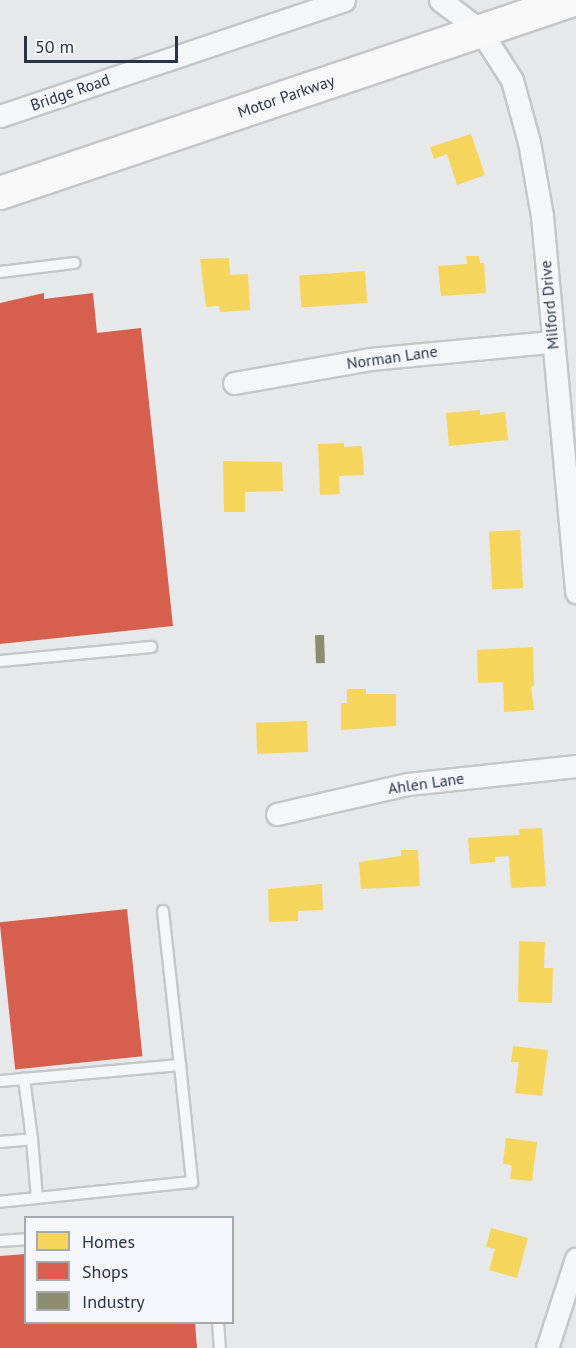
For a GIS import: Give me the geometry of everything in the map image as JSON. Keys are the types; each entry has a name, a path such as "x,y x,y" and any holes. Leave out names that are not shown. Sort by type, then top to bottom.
{"main road":[{"name":"Motor Parkway","path":"0,193 573,0"}],"street":[{"name":"Bridge Road","path":"0,116 344,0"},
{"path":"440,0 480,30"},
{"name":"Milford Drive","path":"480,30 512,80 529,142 542,216 551,342 576,592"},
{"name":"Norman Lane","path":"234,383 392,357 551,342"},
{"name":"Ahlen Lane","path":"277,814 408,784 576,766"},
{"path":"547,1348 576,1259"}],"lane":[{"path":"0,272 74,263"},
{"path":"0,661 151,647"},
{"path":"0,1202 192,1182 163,911"},
{"path":"0,1081 180,1065"},
{"path":"24,1079 37,1198"},
{"path":"0,1142 32,1139"},
{"path":"0,1241 24,1239"},
{"path":"218,1324 220,1348"}],"building: Homes":[{"path":"471,134 485,175 457,185 447,154 434,159 430,147"},
{"path":"466,256 479,256 480,263 484,263 486,293 441,296 438,266 467,264"},
{"path":"229,258 230,275 248,274 250,310 220,312 219,306 206,307 200,259"},
{"path":"365,271 367,303 301,308 299,276"},
{"path":"480,410 480,415 505,412 508,440 449,446 446,413"},
{"path":"344,443 344,447 362,446 364,475 339,476 340,494 320,495 318,444"},
{"path":"223,461 282,462 283,491 245,492 245,512 224,512"},
{"path":"520,530 523,588 492,590 489,532"},
{"path":"533,647 534,686 531,686 534,710 504,712 503,682 478,683 477,650"},
{"path":"347,689 366,689 366,694 396,694 396,726 341,730 341,703 347,703"},
{"path":"307,721 308,752 257,754 256,723"},
{"path":"542,828 546,886 511,888 509,856 495,857 495,862 470,864 468,838 520,835 519,829"},
{"path":"401,850 418,850 420,886 361,889 359,862 401,856"},
{"path":"322,884 323,910 298,911 298,921 269,922 268,889"},
{"path":"519,941 545,942 544,968 553,968 552,1003 518,1002"},
{"path":"513,1046 548,1050 542,1096 515,1093 519,1062 511,1062"},
{"path":"506,1138 537,1142 532,1181 510,1179 512,1165 503,1164"},
{"path":"491,1228 528,1238 517,1278 489,1270 495,1249 486,1247"}],"building: Shops":[{"path":"44,293 44,299 93,293 97,333 141,328 173,626 0,644 0,303"},
{"path":"127,909 142,1056 15,1070 0,922"},
{"path":"24,1254 24,1324 195,1324 197,1348 0,1348 0,1256"}],"building: Industry":[{"path":"315,635 324,635 325,663 316,663"}]}
